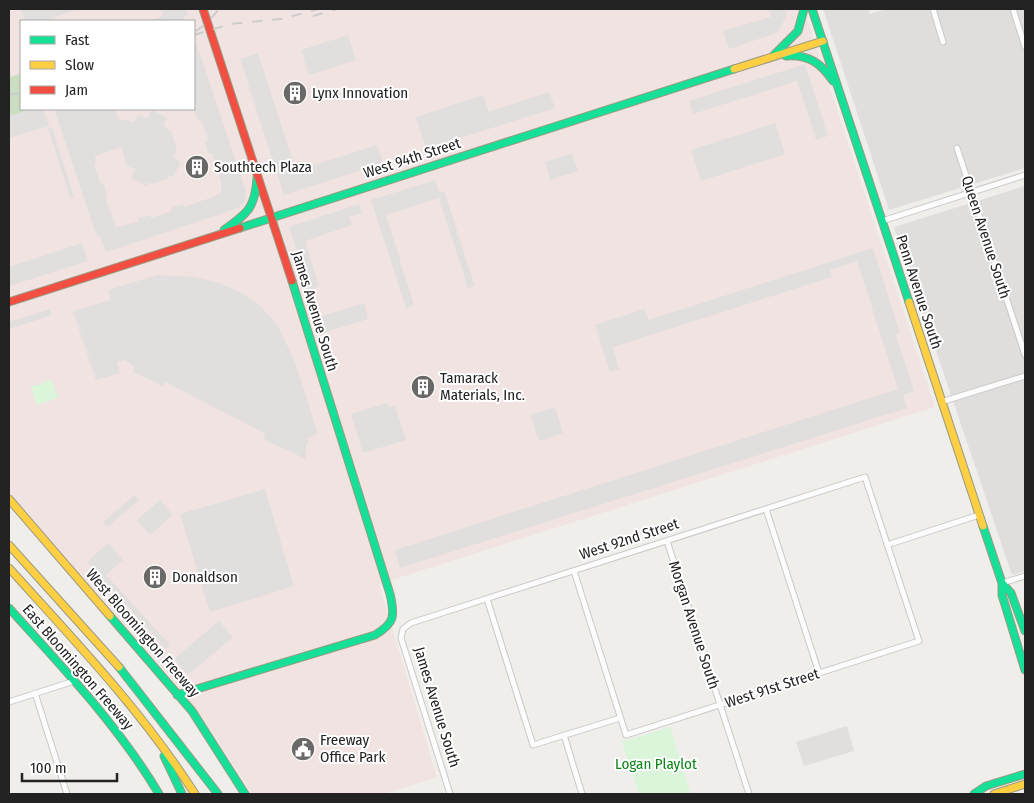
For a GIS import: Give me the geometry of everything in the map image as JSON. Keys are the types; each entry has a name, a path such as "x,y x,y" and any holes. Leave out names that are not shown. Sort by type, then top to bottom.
{"main road":[{"name":"James Avenue South","path":"177,695 375,635 391,623 392,605 272,218 203,9"},
{"path":"770,58 798,31 804,9"},
{"name":"Penn Avenue South","path":"812,9 1002,583 1002,595 1025,670"},
{"name":"West 94th Street","path":"9,302 823,41"},
{"path":"770,58 798,54 812,58 825,69 838,89"},
{"path":"218,235 252,208 256,199 257,175"},
{"name":"West Bloomington Freeway","path":"9,499 192,711 245,794"},
{"path":"9,537 35,574"},
{"path":"9,545 120,668 218,794"},
{"path":"9,568 130,704 195,794"},
{"name":"Penn Avenue South","path":"1002,583 1011,593 1025,631"},
{"name":"East Bloomington Freeway","path":"9,608 74,681 136,757 159,794"},
{"path":"152,733 182,794"},
{"path":"195,764 213,794"},
{"path":"977,794 986,786 1025,774"},
{"path":"994,794 1025,784"}],"street":[{"path":"933,9 943,42"},
{"path":"1013,9 1025,47"},
{"name":"Queen Avenue South","path":"957,148 1025,355"},
{"path":"882,220 1025,175"},
{"path":"941,402 1025,376"},
{"name":"West 92nd Street","path":"403,629 411,623 865,478 887,545"},
{"path":"766,510 819,673"},
{"path":"887,545 979,515"},
{"name":"Morgan Avenue South","path":"667,541 749,794"},
{"name":"West 91st Street","path":"620,718 626,735 919,641 887,545"},
{"path":"487,599 533,745 620,718 574,571"},
{"path":"1002,583 1025,576"},
{"name":"James Avenue South","path":"403,629 401,638 450,794"},
{"path":"9,702 74,681"},
{"path":"36,693 67,794"},
{"path":"564,735 582,794"}],"shaded area":[{"path":"9,9 804,9 935,407 379,584 437,777 384,794 252,794 209,727 172,679 9,492"},
{"path":"21,9 78,9 46,20 25,20"},
{"path":"163,9 186,9 188,15 183,17 184,20 154,20 162,16"},
{"path":"768,9 787,9 779,31 729,49 723,31 771,17"},
{"path":"823,9 868,9 870,14 887,9 1025,9 1025,168 889,210"},
{"path":"348,35 356,60 309,75 301,50"},
{"path":"195,42 246,192 245,201 238,208 106,252 100,236 97,237 54,110 115,110 119,121 126,119 134,123 138,115 147,119 152,110 167,118 163,126 171,131 177,149 173,157 181,162 173,177 169,175 167,179 152,184 148,182 147,186 131,178 135,169 127,166 121,147 95,156 96,163 94,164 101,185 104,184 107,196 105,197 116,227 139,222 138,218 150,215 151,218 172,211 171,208 183,204 184,207 213,197 221,192 221,181 212,153 208,153 205,142 208,140 201,119 198,120 194,110 197,107 195,102"},
{"path":"258,53 296,171 377,145 383,163 284,195 240,59"},
{"path":"805,64 828,136 816,140 797,81 693,114 689,101"},
{"path":"549,92 555,108 426,149 416,117 483,95 489,112"},
{"path":"30,110 43,110 49,126 9,138 9,116"},
{"path":"775,123 785,154 701,181 691,150"},
{"path":"52,127 74,197 70,198 48,128"},
{"path":"572,153 578,171 550,180 545,162"},
{"path":"435,180 439,192 444,191 475,286 468,288 439,198 386,215 414,305 406,308 371,200"},
{"path":"1025,186 1025,571 1012,575 894,227"},
{"path":"359,204 362,213 349,217 352,225 305,241 319,286 309,290 289,227"},
{"path":"82,243 88,261 9,286 9,267"},
{"path":"873,248 900,333 896,335 914,391 903,395 907,408 400,568 395,550 898,389 857,261 830,270 832,277 613,347 619,369 610,372 595,325 644,309 649,320"},
{"path":"157,275 193,277 219,283 238,291 258,304 277,324 295,362 318,434 307,438 309,444 306,445 306,459 263,439 266,434 165,382 163,386 133,372 135,367 124,360 117,362 120,373 96,380 73,311 111,300 108,290"},
{"path":"364,303 368,319 323,333 318,317"},
{"path":"50,309 52,315 9,329 9,322"},
{"path":"387,403 389,407 395,406 406,440 363,453 351,414"},
{"path":"555,407 563,433 539,441 530,415"},
{"path":"265,489 294,586 210,612 180,514"},
{"path":"135,495 139,500 107,527 103,522"},
{"path":"160,500 173,515 150,535 137,520"},
{"path":"108,543 123,560 106,575 170,645 166,649 87,562"},
{"path":"219,621 233,637 188,675 174,659"},
{"path":"847,726 854,751 804,766 796,742"}],"green space":[{"path":"20,74 20,110 30,110 9,116 9,77"},
{"path":"51,379 58,398 36,405 31,385 36,386"},
{"name":"Logan Playlot","path":"670,727 691,794 639,794 622,742"}],"railway":[{"path":"196,31 207,23 219,9"},
{"path":"195,35 230,24 281,19 319,9"},
{"path":"313,16 337,9"},
{"path":"9,95 20,93"}],"traffic: fast":[{"path":"774,55 798,31 804,9"},
{"path":"812,9 909,302"},
{"path":"786,56 807,58 813,61 824,69 833,81"},
{"path":"240,228 734,69"},
{"path":"224,230 249,209 254,196 257,178"},
{"path":"177,695 375,635 382,631 392,618 393,608 390,594 292,281"},
{"path":"983,526 1002,583 1002,595 1025,670"},
{"path":"1002,583 1011,593 1025,631"},
{"path":"9,608 108,721 126,744 159,794"},
{"path":"110,616 192,711 245,794"},
{"path":"119,667 218,794"},
{"path":"164,756 182,794"},
{"path":"974,794 986,786 1025,774"}],"traffic: slow":[{"path":"734,69 823,41"},
{"path":"909,302 983,526"},
{"path":"9,499 110,616"},
{"path":"9,545 119,667"},
{"path":"9,568 107,677 153,734 195,794"},
{"path":"994,794 1025,784"}],"traffic: jam":[{"path":"203,9 292,281"},
{"path":"9,302 240,228"}],"place":[{"name":"Lynx Innovation","path":"295,93"},
{"name":"Southtech Plaza","path":"197,167"},
{"name":"Tamarack Materials, Inc.","path":"423,387"},
{"name":"Donaldson","path":"155,577"},
{"name":"Freeway Office Park","path":"303,749"}]}
